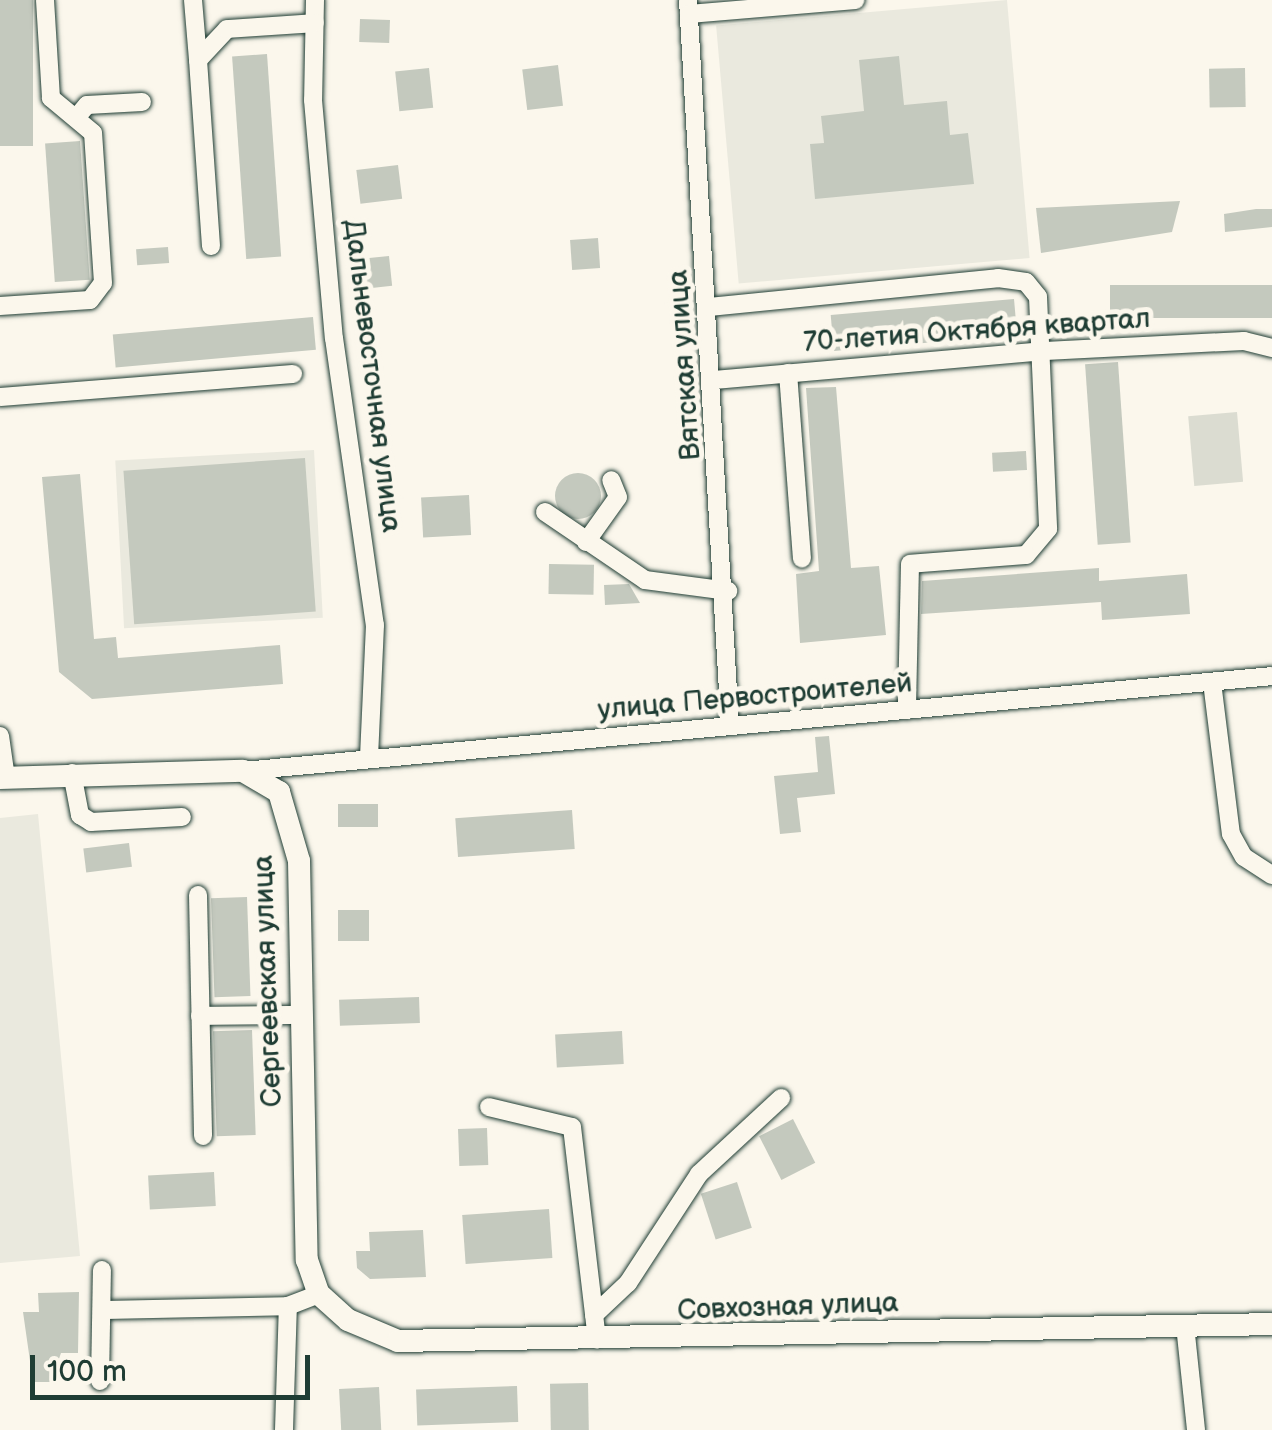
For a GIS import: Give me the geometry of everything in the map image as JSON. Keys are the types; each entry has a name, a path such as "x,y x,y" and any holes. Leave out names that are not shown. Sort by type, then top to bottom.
{"main road":[{"path":"3,778 72,772 243,771"},
{"name":"Сергеевская улица","path":"243,771 279,792 299,861 307,1260 320,1294"},
{"name":"Совхозная улица","path":"320,1294 348,1320 398,1341 1272,1324"}],"street":[{"path":"0,306 90,300 101,290 93,133 52,98 45,0"},
{"path":"194,0 211,246"},
{"name":"Дальневосточная улица","path":"315,0 313,100 332,318 375,625 369,758"},
{"path":"688,7 855,0"},
{"name":"Вятская улица","path":"688,7 728,590 730,726"},
{"path":"198,60 227,29 315,23"},
{"path":"76,118 87,105 142,102"},
{"path":"709,308 1012,280 1026,282 1038,297 1045,352 1048,529 1026,556 910,564 907,710"},
{"name":"70-летия Октября квартал","path":"714,380 1045,352 1244,340 1272,348"},
{"path":"788,373 802,558"},
{"path":"0,398 294,374"},
{"path":"586,542 618,497 611,480"},
{"path":"545,512 646,580 728,590"},
{"name":"улица Первостроителей","path":"243,771 1272,676"},
{"path":"1212,682 1231,834 1244,856 1272,875"},
{"path":"0,736 3,778"},
{"path":"72,772 80,815 91,822 182,817"},
{"path":"198,896 203,1136"},
{"path":"200,1016 302,1015"},
{"path":"594,1315 628,1283 699,1174 782,1098"},
{"path":"489,1107 572,1127 597,1340"},
{"path":"100,1382 102,1270"},
{"path":"102,1310 288,1306 320,1294"},
{"path":"284,1430 288,1306"},
{"path":"1185,1324 1196,1430"}],"shaded area":[{"path":"1007,0 1030,258 739,283 716,25"},
{"path":"1237,412 1243,482 1194,486 1188,416"},
{"path":"314,450 323,618 124,628 115,460"},
{"path":"38,814 80,1256 0,1263 0,818"}],"building":[{"path":"0,0 33,0 33,146 0,146"},
{"path":"360,19 390,20 389,43 359,42"},
{"path":"267,54 281,257 246,259 232,56"},
{"path":"899,56 904,105 947,101 950,135 968,133 974,184 815,199 810,144 824,143 821,116 864,111 859,60"},
{"path":"558,65 563,106 527,110 522,69"},
{"path":"429,68 433,108 399,111 395,72"},
{"path":"1245,68 1246,107 1210,108 1209,69"},
{"path":"80,141 90,280 55,282 45,143"},
{"path":"398,165 402,199 360,204 356,170"},
{"path":"1180,201 1172,232 1041,253 1036,208"},
{"path":"1272,209 1272,227 1225,232 1224,214"},
{"path":"598,238 600,268 572,270 570,240"},
{"path":"168,247 169,263 137,265 136,249"},
{"path":"389,256 392,286 367,288 364,259"},
{"path":"1110,285 1272,285 1272,318 1110,318"},
{"path":"1014,299 1017,335 834,351 831,315"},
{"path":"313,317 316,350 116,367 113,335"},
{"path":"1118,362 1131,543 1098,545 1085,364"},
{"path":"836,387 851,568 879,566 886,635 800,643 796,574 819,571 806,388"},
{"path":"1026,451 1027,470 993,472 992,453"},
{"path":"305,458 316,612 134,624 123,471"},
{"path":"578,473 594,480 601,496 594,512 578,519 562,512 555,496 562,480"},
{"path":"80,474 94,639 116,637 118,658 280,645 283,684 92,699 59,672 42,477"},
{"path":"469,495 471,535 423,537 421,498"},
{"path":"549,564 594,565 593,595 548,594"},
{"path":"1099,568 1099,581 1187,574 1190,614 1102,620 1101,602 921,614 922,581"},
{"path":"629,584 640,603 605,605 604,585"},
{"path":"829,736 835,794 797,798 801,832 780,834 774,776 818,772 815,737"},
{"path":"338,804 378,804 378,827 338,827"},
{"path":"572,810 575,849 458,857 455,818"},
{"path":"129,843 132,867 86,872 83,849"},
{"path":"247,897 250,996 214,997 211,898"},
{"path":"338,910 369,910 369,941 338,941"},
{"path":"419,997 420,1023 340,1026 339,1000"},
{"path":"252,1030 256,1135 217,1136 213,1031"},
{"path":"622,1031 624,1064 557,1067 555,1035"},
{"path":"793,1119 815,1163 781,1180 759,1136"},
{"path":"487,1128 488,1165 459,1166 458,1129"},
{"path":"214,1172 216,1206 150,1209 148,1175"},
{"path":"737,1182 752,1228 716,1239 701,1194"},
{"path":"549,1209 552,1258 466,1264 462,1215"},
{"path":"423,1230 426,1277 370,1279 357,1268 356,1251 370,1251 369,1232"},
{"path":"79,1292 78,1353 61,1353 51,1382 33,1382 23,1312 39,1312 38,1293"},
{"path":"588,1383 589,1430 551,1430 550,1384"},
{"path":"517,1386 518,1422 417,1426 416,1390"},
{"path":"379,1387 381,1430 341,1430 339,1389"}]}
